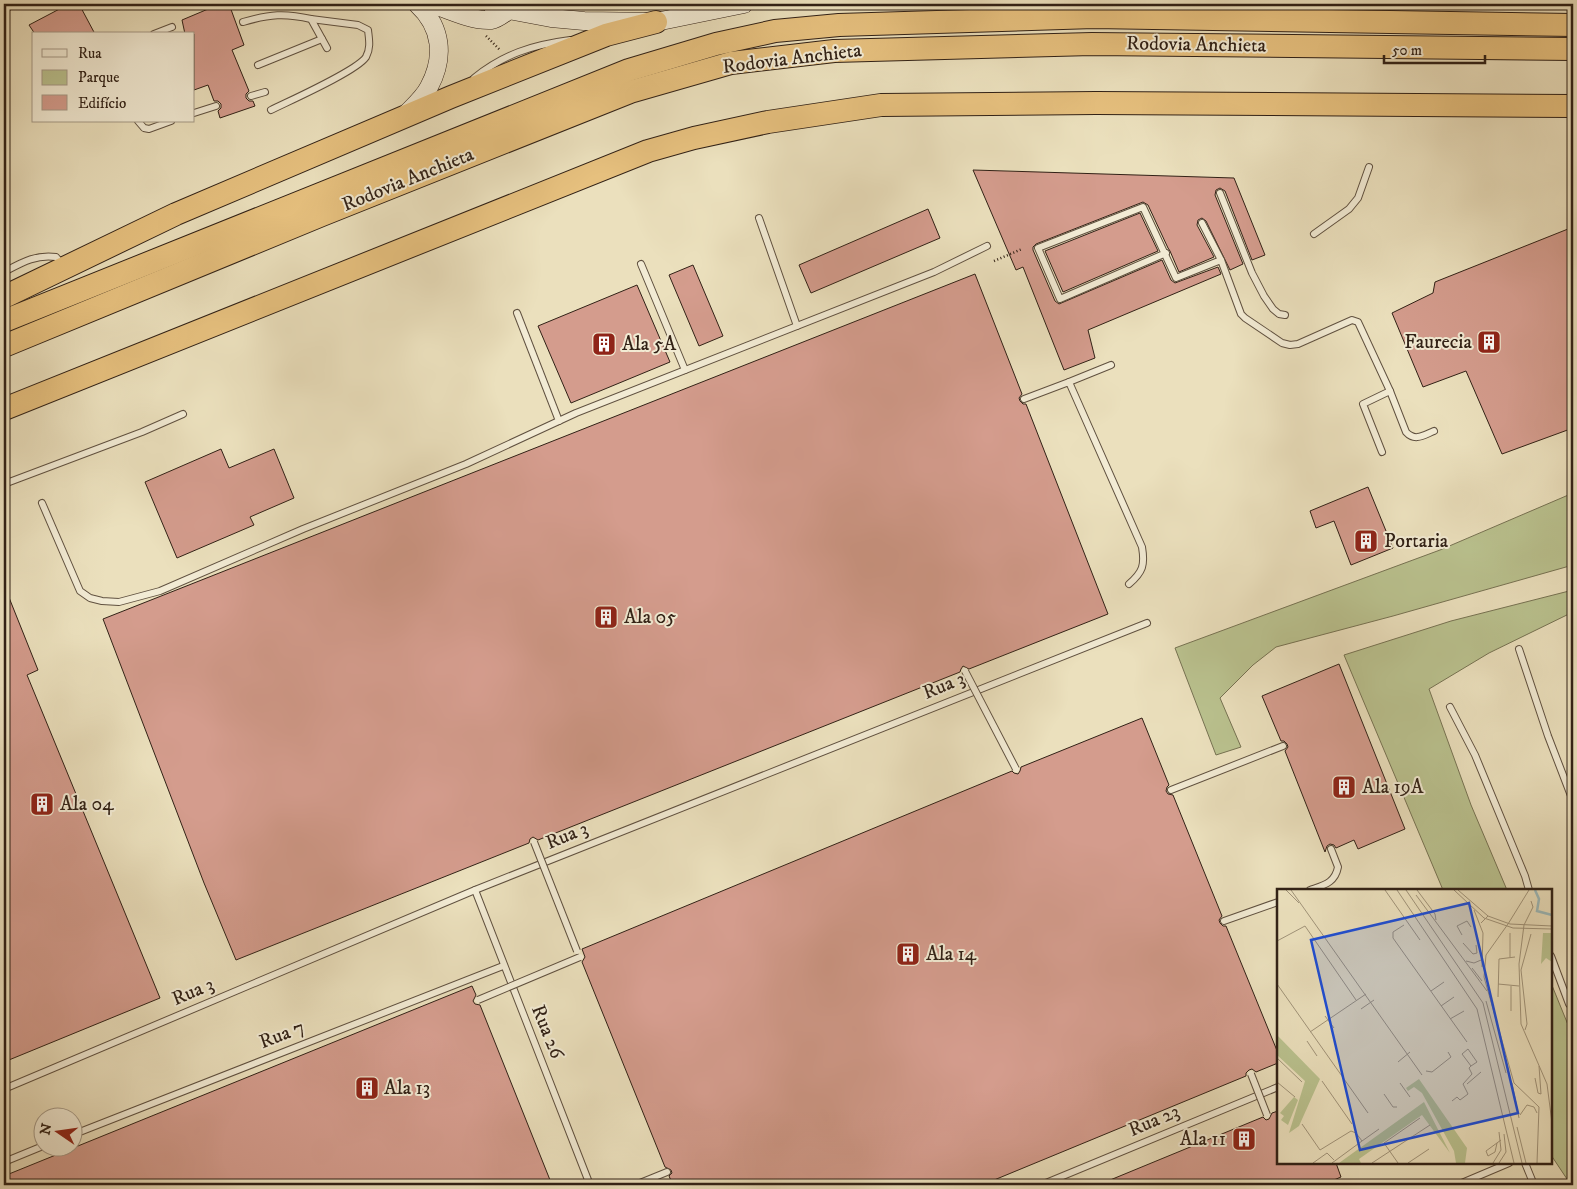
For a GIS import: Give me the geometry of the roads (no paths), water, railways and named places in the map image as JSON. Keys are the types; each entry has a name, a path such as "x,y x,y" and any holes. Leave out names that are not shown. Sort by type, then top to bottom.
{"highway":[{"name":"Rodovia Anchieta","path":"4,321 629,70 716,44 775,32 839,25 1094,17 1573,25"},
{"path":"4,296 176,214 451,97 606,35 656,22"},
{"name":"Rodovia Anchieta","path":"4,346 322,215 630,92 731,63 834,51 1092,44 1573,49"},
{"path":"4,408 648,151 694,138 768,122 882,105 1096,103 1573,106"},
{"path":"1409,104 1573,122"}],"main road":[{"path":"402,118 429,88 437,62 439,46 437,31 431,20 417,4"},
{"path":"432,4 482,19 492,20 500,17 508,10"},
{"path":"491,4 508,10 551,18 584,21 656,22 744,4"}],"lane":[{"path":"243,22 270,15 291,15 358,26 368,30 370,43 366,57 353,68 271,110"},
{"path":"311,19 327,48"},
{"path":"160,32 172,28"},
{"path":"258,65 322,39"},
{"path":"251,96 265,92"},
{"path":"195,114 216,106"},
{"path":"139,122 144,128 149,128 168,122"},
{"path":"1314,234 1349,209 1358,198 1369,167"},
{"path":"1220,193 1252,273 1264,296 1273,310 1285,315"},
{"path":"1166,253 1060,299 1038,248 1143,207 1166,253 1176,278 1221,260"},
{"path":"759,218 797,326"},
{"path":"1202,223 1221,260 1241,314 1259,329 1282,343 1298,344 1352,320 1358,322 1390,391 1406,432 1410,436 1419,438 1434,431"},
{"path":"42,503 80,591 90,598 119,602 160,591 303,529 466,464 559,421 934,272 987,246"},
{"path":"4,272 22,262 41,256 56,257 65,267"},
{"path":"641,264 685,370"},
{"path":"517,313 559,421"},
{"path":"1024,399 1111,365"},
{"path":"1069,382 1142,547 1143,565 1139,576 1129,584"},
{"path":"1382,452 1363,404 1390,391"},
{"path":"4,484 142,432 183,414"},
{"name":"Rua 3","path":"4,1089 475,890 1147,623"},
{"path":"1519,649 1548,736 1573,801"},
{"path":"964,671 1016,769"},
{"path":"1450,707 1475,755 1529,889"},
{"path":"1171,790 1282,746"},
{"path":"478,1000 579,954 534,842"},
{"path":"1313,889 1331,883 1335,878 1338,867 1332,849"},
{"name":"Rua 26","path":"475,890 590,1185"},
{"path":"1224,921 1277,902"},
{"path":"1552,959 1569,1004 1573,1009"},
{"name":"Rua 7","path":"82,1131 504,966"},
{"path":"1251,1074 1267,1115"},
{"name":"Rua 23","path":"1041,1185 1277,1087"},
{"path":"4,1162 32,1151"},
{"path":"1457,1185 1507,1164"},
{"path":"1525,1164 1534,1185"},
{"path":"635,1185 667,1172"}],"place":[{"name":"Faurecia","path":"1489,342"},
{"name":"Ala 5A","path":"604,344"},
{"name":"Portaria","path":"1366,541"},
{"name":"Ala 05","path":"606,617"},
{"name":"Ala 19A","path":"1344,787"},
{"name":"Ala 04","path":"42,804"},
{"name":"Ala 14","path":"908,954"},
{"name":"Ala 13","path":"367,1088"},
{"name":"Ala 11","path":"1244,1139"}]}
